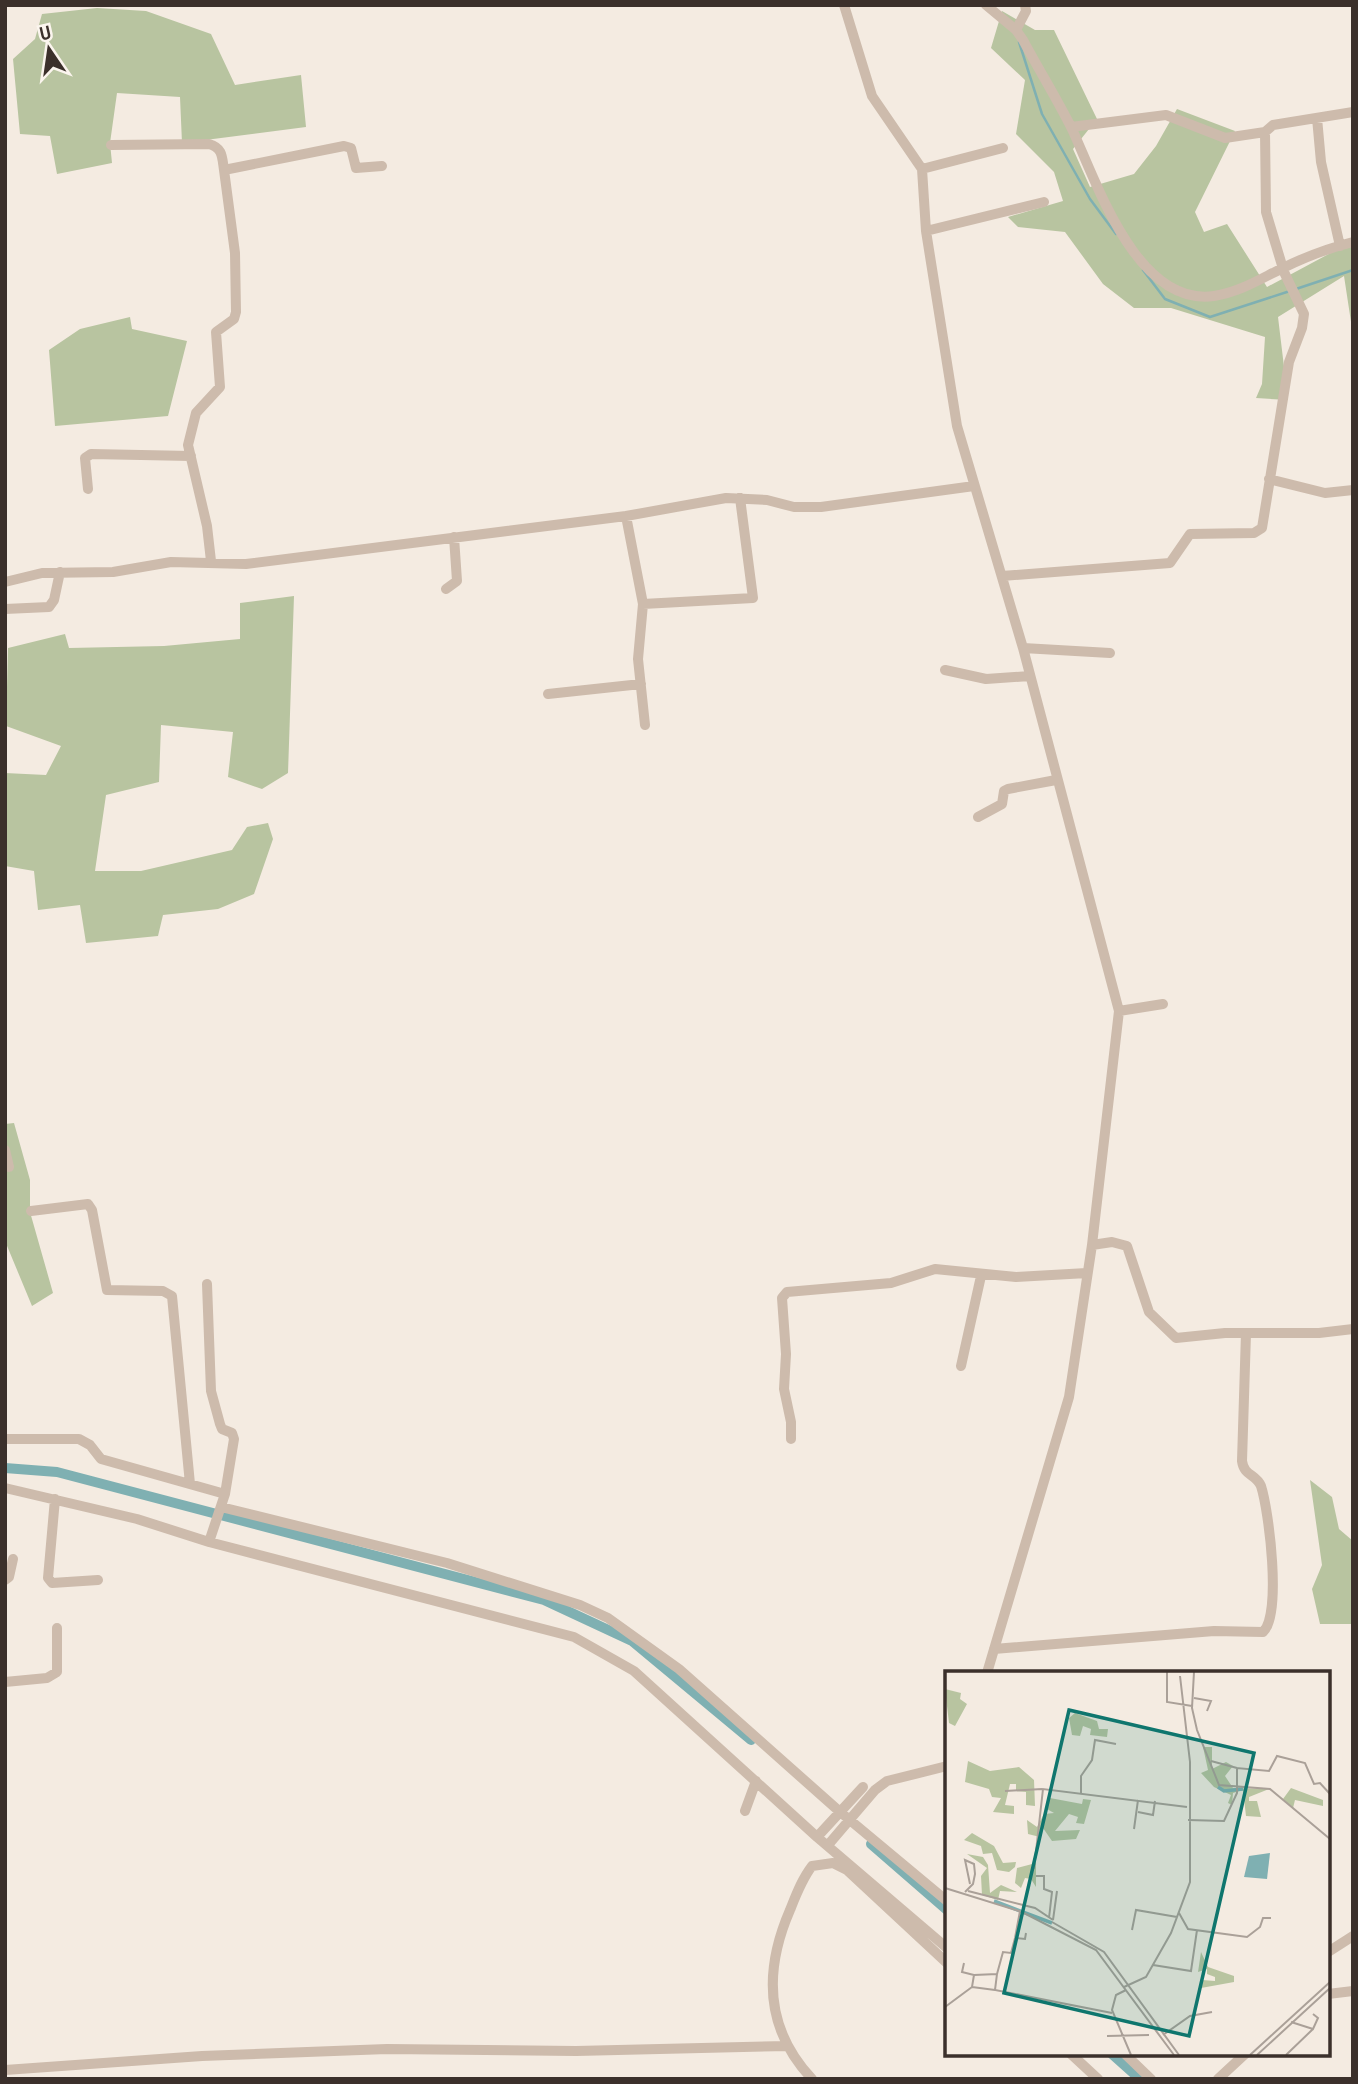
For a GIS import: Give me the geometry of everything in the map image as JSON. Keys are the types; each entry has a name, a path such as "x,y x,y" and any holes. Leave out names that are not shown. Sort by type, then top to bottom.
{"street":[{"path":"844,5 872,96 922,169 926,231 954,412 1023,648 1119,1011 1092,1245 1069,1397 988,1671"},
{"path":"986,5 1016,30 1071,127 1109,214 1137,257 1168,285 1183,294 1214,296 1255,284 1340,246 1353,243"},
{"path":"1016,30 1026,11 1025,5"},
{"path":"1071,127 1166,115 1225,138 1265,132 1273,125 1353,112"},
{"path":"1317,118 1321,162 1340,246"},
{"path":"1002,576 1164,564 1176,558 1190,534 1259,531 1262,528 1289,362 1302,328 1304,314 1284,270 1266,212 1265,132"},
{"path":"111,145 209,144 217,146 221,152 235,253 236,312 234,319 216,332 220,387 196,413 188,445 207,526 211,561"},
{"path":"224,170 344,146 351,148 356,168 382,166"},
{"path":"922,169 1003,148"},
{"path":"926,231 1044,202"},
{"path":"88,489 85,458 91,454 191,456"},
{"path":"1269,479 1325,493 1353,490"},
{"path":"5,582 60,572 113,572 171,562 246,564 626,516 726,498 767,500 794,507 821,507 974,486"},
{"path":"643,604 753,598 740,498"},
{"path":"626,516 643,604 638,659 646,725"},
{"path":"446,589 457,581 454,537"},
{"path":"5,609 49,607 54,600 60,572"},
{"path":"1023,648 1110,653"},
{"path":"945,670 986,679 1030,676"},
{"path":"548,694 641,684"},
{"path":"978,817 1002,804 1004,791 1008,789 1056,780"},
{"path":"1119,1011 1163,1004"},
{"path":"5,1150 9,1167"},
{"path":"31,1211 88,1203 107,1290 163,1291 172,1296 190,1484"},
{"path":"1092,1245 1112,1242 1127,1246 1149,1312 1176,1338 1246,1333 1319,1333 1353,1329"},
{"path":"791,1439 791,1422 784,1389 783,1294 891,1283 935,1269 981,1276 1087,1273"},
{"path":"961,1366 981,1276"},
{"path":"207,1284 211,1391 222,1429 230,1431 234,1439 225,1494 210,1537"},
{"path":"994,1649 1213,1632 1263,1632 1267,1628 1273,1616 1273,1586 1267,1512 1260,1485 1245,1473 1242,1461 1246,1333"},
{"path":"5,1439 79,1439 90,1445 101,1458 225,1494"},
{"path":"5,1488 210,1537 574,1637 634,1671 756,1781 831,1841 929,1940 945,1960"},
{"path":"55,1499 48,1578 52,1583 98,1580"},
{"path":"220,1509 447,1563 580,1605 608,1618 680,1670 838,1812 945,1900"},
{"path":"5,1580 9,1577 13,1559"},
{"path":"5,1682 47,1678 57,1672 57,1629"},
{"path":"831,1841 887,1781 945,1766"},
{"path":"746,1811 756,1781"},
{"path":"820,1834 863,1787"},
{"path":"812,2079 788,2046 774,2010 771,1984 773,1960 786,1919 812,1867 833,1863 847,1870 929,1940 945,1947"},
{"path":"1330,1951 1353,1936"},
{"path":"1330,1994 1353,1991"},
{"path":"5,2070 202,2056 387,2049 576,2051 788,2046"},
{"path":"1073,2056 1098,2079"},
{"path":"1127,2056 1151,2079"},
{"path":"1218,2079 1243,2056"}],"green space":[{"path":"97,8 146,11 211,34 235,85 301,75 306,127 182,143 180,97 117,93 110,143 112,163 57,174 50,136 20,134 13,59 35,39 42,14"},
{"path":"1002,11 1035,30 1054,30 1097,119 1073,149 1090,187 1134,174 1156,146 1177,109 1235,131 1195,212 1204,232 1227,224 1267,287 1353,241 1353,335 1344,276 1278,317 1288,400 1256,398 1262,384 1265,337 1171,308 1134,308 1103,284 1065,232 1018,227 1008,217 1063,201 1054,172 1016,134 1025,80 991,48"},
{"path":"130,317 132,329 187,341 168,416 55,426 49,350 80,329"},
{"path":"294,596 288,773 262,789 228,777 233,732 161,725 159,782 106,795 95,871 141,871 232,850 247,827 268,823 273,839 254,894 218,909 163,915 158,936 86,943 80,905 38,910 34,871 5,866 5,773 46,775 61,746 6,726 8,648 65,634 69,648 164,646 240,639 240,603"},
{"path":"14,1123 30,1180 30,1212 53,1293 32,1306 5,1241 5,1124"},
{"path":"1310,1480 1332,1497 1339,1529 1353,1541 1353,1624 1320,1624 1312,1589 1322,1565"}],"waterway":[{"path":"1019,42 1042,114 1090,199 1116,234"},
{"path":"1143,270 1165,299 1210,317 1290,291"},
{"path":"1296,289 1353,270"},
{"path":"5,1468 57,1472 544,1600 632,1641 751,1740"},
{"path":"871,1844 945,1908"},
{"path":"1114,2056 1140,2079"}]}
